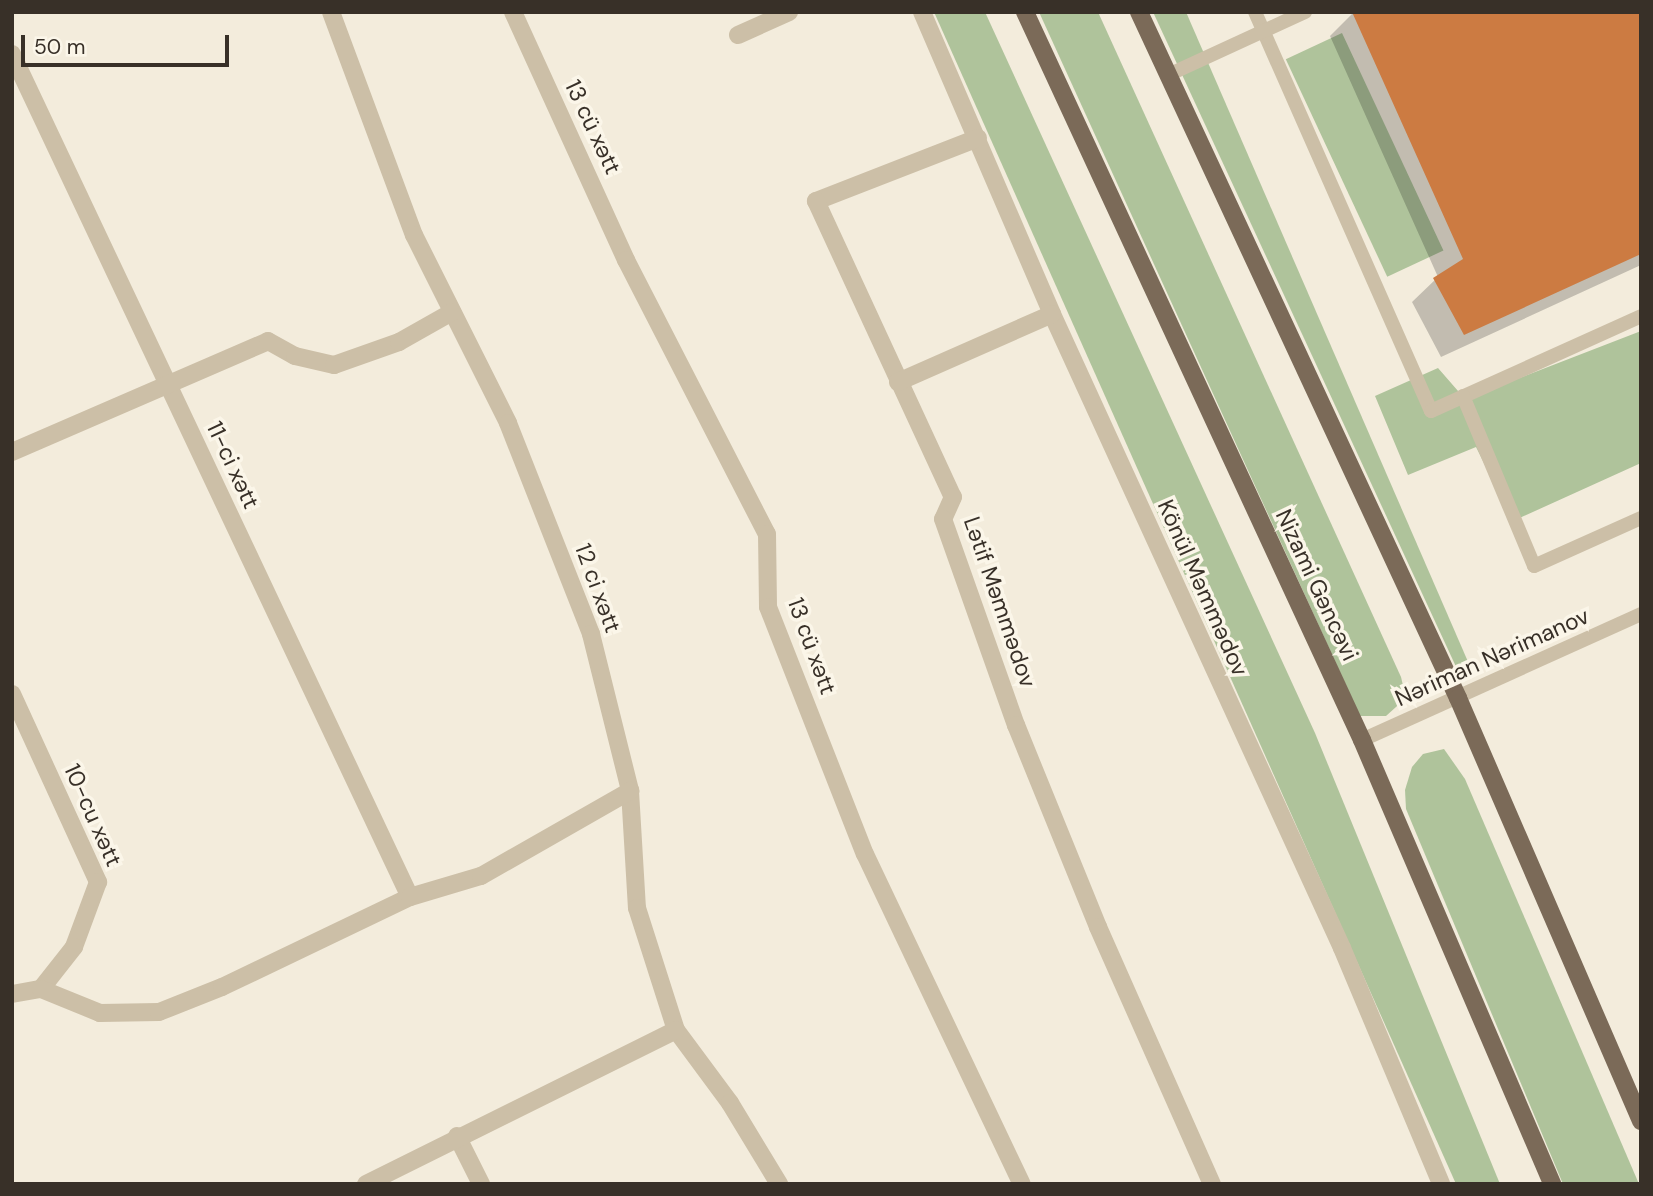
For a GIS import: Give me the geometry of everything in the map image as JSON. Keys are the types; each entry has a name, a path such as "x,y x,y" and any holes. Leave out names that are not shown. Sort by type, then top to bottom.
{"main road":[{"name":"Nizami Gəncəvi","path":"1025,12 1362,740 1552,1184"},
{"path":"1139,12 1458,698 1641,1121"}],"street":[{"name":"12 ci xətt","path":"331,12 414,235 508,423 591,634 630,791 637,908 676,1030 730,1102 779,1184"},
{"name":"13 cü xətt","path":"513,12 626,260 767,534 768,607 865,854 1021,1184"},
{"path":"738,34 789,12"},
{"name":"Könül Məmmədov","path":"922,12 1052,314 1342,948 1441,1184"},
{"name":"11-ci xətt","path":"12,54 410,897"},
{"name":"Lətif Məmmədov","path":"978,138 816,201 953,497 943,519 1016,725 1098,927 1212,1184"},
{"path":"12,453 169,387 268,341 295,356 334,365 364,358 452,312"},
{"path":"898,382 1052,314"},
{"name":"10-cu xətt","path":"12,694 98,882 74,947 41,989"},
{"path":"12,994 41,989 100,1013 159,1012 410,897 481,876 630,791"},
{"path":"366,1184 457,1136 676,1030"},
{"path":"457,1136 481,1184"}],"lane":[{"path":"1255,12 1431,411 1641,316"},
{"path":"1168,75 1305,12"},
{"path":"1463,397 1534,566 1641,517"},
{"name":"Nəriman Nərimanov","path":"1362,740 1641,614"}],"green space":[{"path":"934,12 985,12 1315,733 1500,1184 1456,1184"},
{"path":"1039,12 1098,12 1401,677 1406,698 1386,716 1360,716"},
{"path":"1153,12 1186,12 1469,664 1458,671"},
{"path":"1342,33 1443,251 1387,277 1286,59"},
{"path":"1641,331 1641,463 1513,521 1476,447 1408,475 1375,396 1438,368 1465,399"},
{"path":"1444,749 1465,779 1639,1184 1563,1184 1406,809 1405,790 1412,767 1423,754"}],"building":[{"path":"1352,12 1641,12 1641,254 1464,335 1433,278 1463,259"}]}
